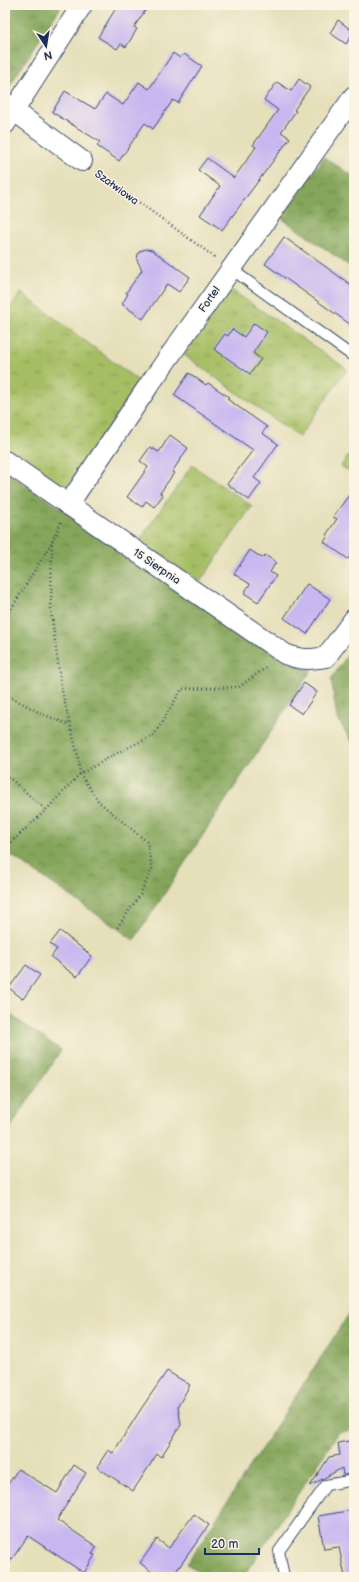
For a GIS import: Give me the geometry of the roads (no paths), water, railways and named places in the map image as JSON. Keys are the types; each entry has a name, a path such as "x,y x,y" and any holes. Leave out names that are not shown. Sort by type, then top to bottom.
{"street":[{"path":"82,5 8,112 82,161"},
{"name":"Fortel","path":"68,505 145,391 354,96"},
{"name":"15 Sierpnia","path":"5,461 285,654 297,659 326,657 354,619"}],"lane":[{"path":"231,269 354,357"},
{"path":"284,1577 279,1551 326,1485 354,1480"}]}
